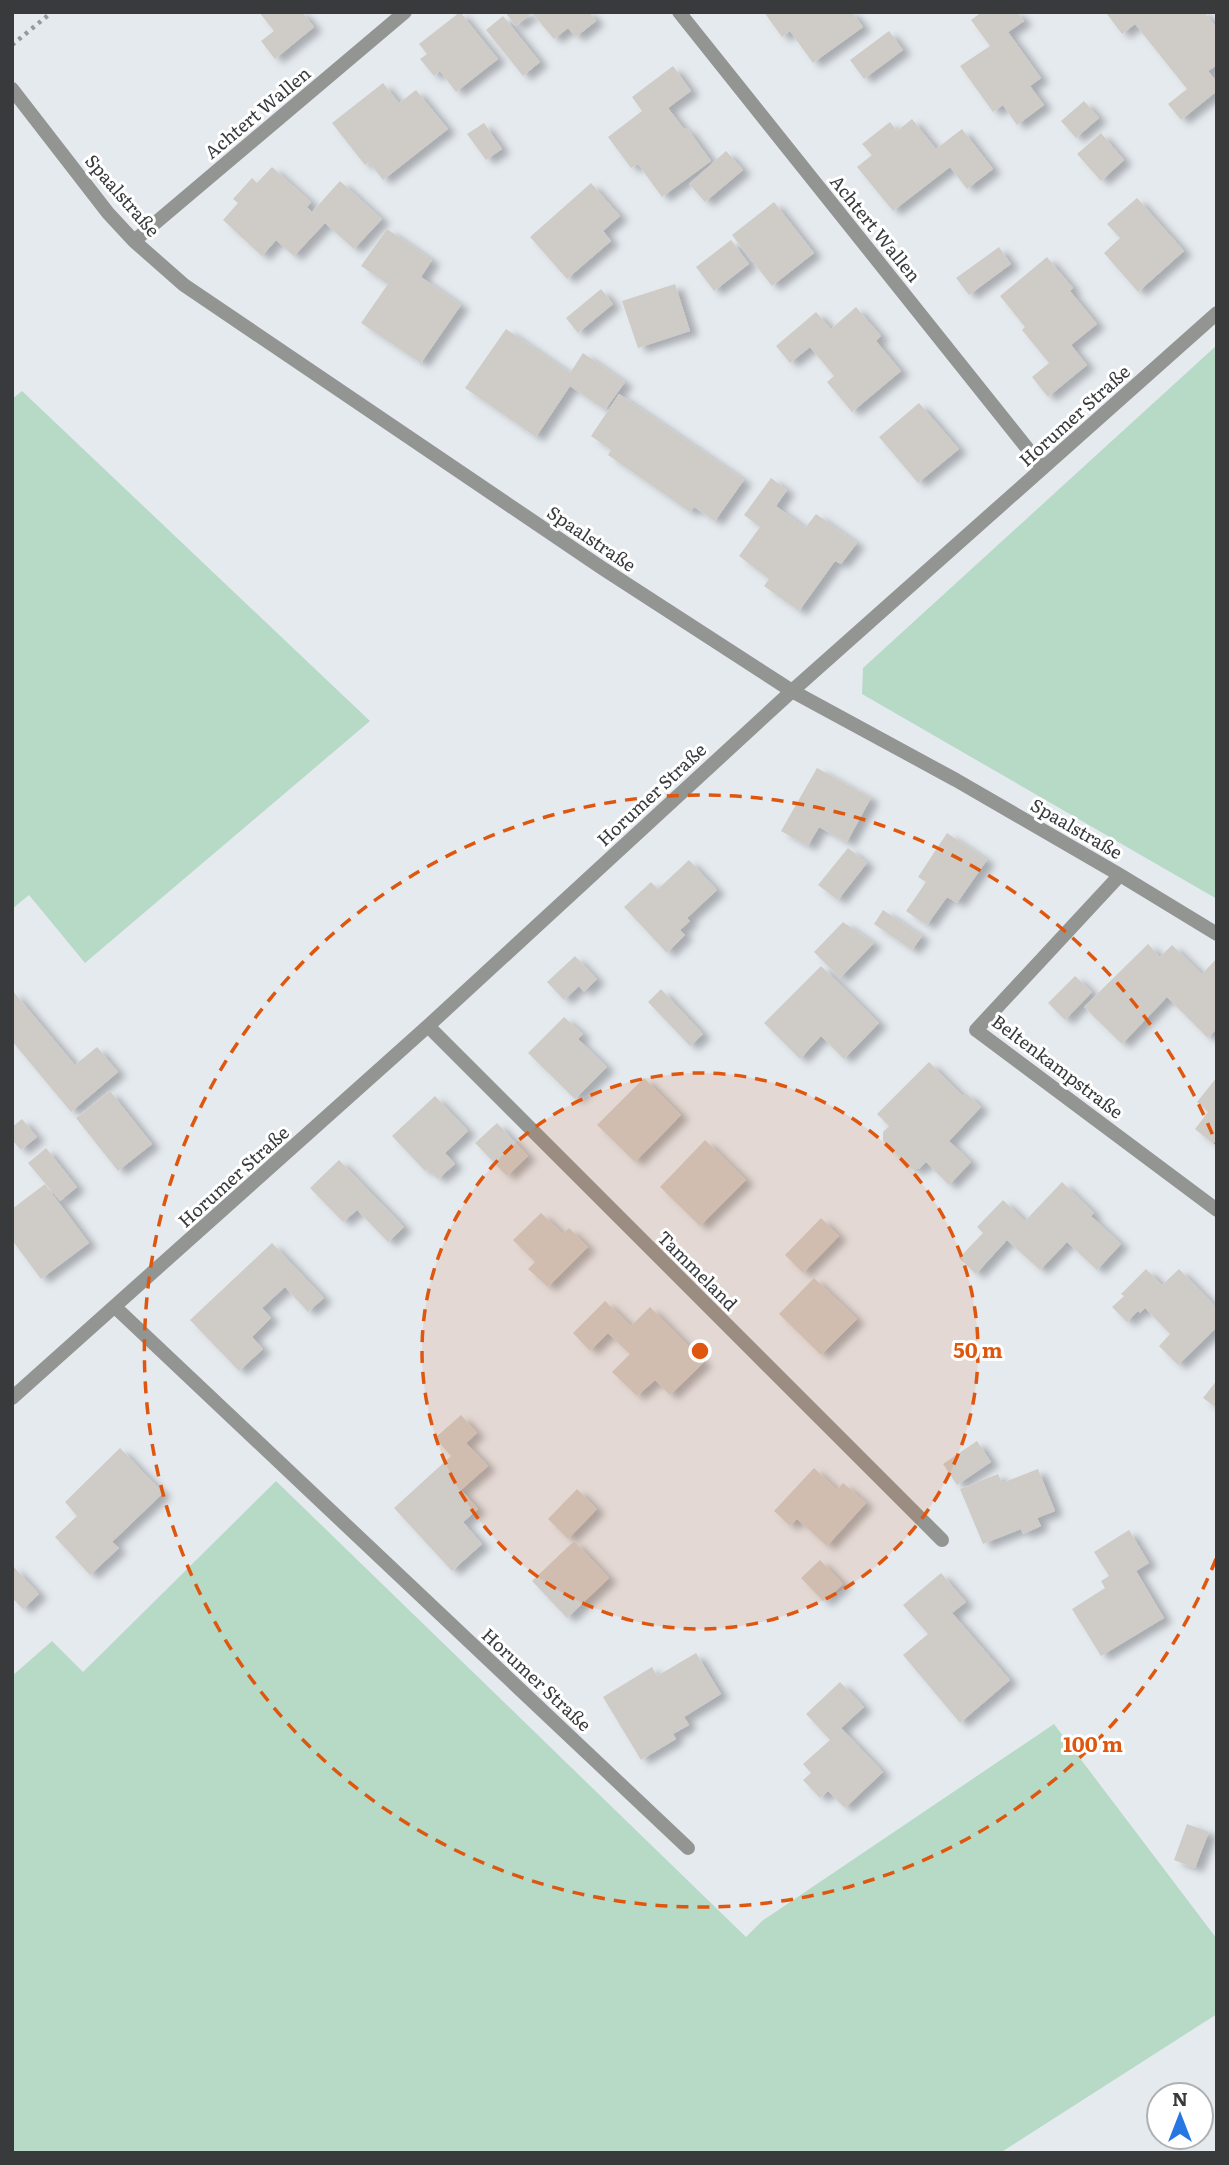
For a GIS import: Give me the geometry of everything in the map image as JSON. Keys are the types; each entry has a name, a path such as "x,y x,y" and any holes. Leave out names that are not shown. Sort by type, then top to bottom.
{"street":[{"name":"Achtert Wallen","path":"134,242 405,12"},
{"name":"Achtert Wallen","path":"679,12 1044,468"},
{"name":"Spaalstraße","path":"12,89 108,213 134,242 184,285 602,568 792,691 956,780 1217,934"},
{"name":"Horumer Straße","path":"12,1398 428,1026 792,691 1217,313"},
{"name":"Beltenkampstraße","path":"1120,875 976,1030 1217,1210"},
{"name":"Tammeland","path":"428,1026 942,1540"},
{"name":"Horumer Straße","path":"115,1307 688,1849"}],"path":[{"path":"12,45 52,12"}],"green space":[{"path":"1217,345 1217,899 862,694 863,668"},
{"path":"22,391 370,721 85,963 29,895 12,909 12,399"},
{"path":"276,1481 746,1937 762,1921 1054,1724 1217,1939 1217,2014 1000,2153 12,2153 12,1676 52,1641 83,1672"}],"building":[{"path":"259,12 302,12 314,27 275,59 261,41 274,31"},
{"path":"460,12 498,59 456,92 440,71 434,76 420,59 427,54 419,44"},
{"path":"505,12 589,12 596,21 576,37 568,28 554,39 532,13 516,26"},
{"path":"764,12 852,12 863,27 813,63 790,31 782,37"},
{"path":"982,12 1017,12 1024,21 1008,32 1041,78 1030,86 1044,105 1017,125 1003,105 993,112 960,66 990,46 971,20"},
{"path":"1204,12 1217,28 1217,65 1208,71 1217,82 1217,91 1181,120 1168,104 1187,89 1135,24 1122,34 1107,14"},
{"path":"503,16 540,62 523,76 486,30"},
{"path":"889,31 903,50 864,79 850,60"},
{"path":"673,66 691,91 668,108 684,129 687,128 711,161 662,197 638,164 631,168 608,137 642,111 632,97"},
{"path":"383,83 399,103 416,90 448,129 383,180 369,162 365,165 332,123"},
{"path":"1084,101 1099,118 1076,138 1061,121"},
{"path":"912,119 936,149 962,129 993,169 967,189 950,167 893,211 857,167 872,155 862,144 890,122 897,131"},
{"path":"484,123 502,149 486,160 467,134"},
{"path":"1101,133 1124,160 1101,181 1077,154"},
{"path":"726,151 743,170 705,202 689,184"},
{"path":"272,167 311,202 307,207 312,212 340,181 382,219 354,249 325,223 294,256 276,240 262,256 223,220 238,203 233,199 252,178 257,183"},
{"path":"591,183 620,216 603,231 611,241 567,279 530,237"},
{"path":"1137,198 1184,251 1138,292 1104,253 1120,238 1107,224"},
{"path":"774,202 814,253 772,286 732,235"},
{"path":"387,229 432,260 421,277 461,305 421,363 361,323 388,284 361,266"},
{"path":"731,240 749,264 714,291 696,267"},
{"path":"999,247 1011,264 969,295 956,278"},
{"path":"1047,257 1073,288 1070,291 1097,324 1071,345 1087,365 1048,397 1032,377 1049,363 1022,330 1025,327 1000,296"},
{"path":"675,284 690,331 638,348 622,301"},
{"path":"601,289 613,304 578,333 566,318"},
{"path":"856,307 881,336 876,341 901,371 852,412 827,382 834,376 810,347 790,363 776,346 816,312 831,329"},
{"path":"506,329 570,373 583,353 625,382 605,410 570,386 536,437 465,388"},
{"path":"619,394 744,480 715,521 694,507 690,512 608,455 611,450 591,436"},
{"path":"919,403 959,449 918,483 879,437"},
{"path":"771,478 787,490 776,506 805,528 816,514 857,543 841,564 835,561 799,611 764,586 769,579 739,556 760,527 744,515"},
{"path":"817,768 871,798 847,842 819,827 808,846 781,831"},
{"path":"947,833 987,860 957,903 947,897 927,925 906,911 926,882 918,877"},
{"path":"848,848 867,863 838,900 818,885"},
{"path":"689,860 717,890 687,918 690,921 680,930 685,935 667,953 624,907 651,882 658,889"},
{"path":"883,910 922,936 912,950 874,924"},
{"path":"843,922 874,943 840,978 814,952"},
{"path":"1148,944 1160,957 1172,945 1202,974 1217,958 1217,1028 1208,1038 1167,997 1122,1044 1084,1007"},
{"path":"575,956 597,979 584,992 579,986 564,1000 547,982"},
{"path":"821,966 879,1023 844,1059 821,1036 800,1059 764,1023"},
{"path":"1075,976 1092,992 1065,1020 1048,1003"},
{"path":"661,989 703,1034 690,1046 648,1002"},
{"path":"12,990 75,1065 97,1047 118,1072 71,1112 12,1041"},
{"path":"564,1017 583,1034 578,1039 607,1067 575,1099 528,1053"},
{"path":"929,1062 963,1096 966,1093 981,1107 949,1141 971,1162 949,1185 926,1162 919,1169 911,1169 883,1141 883,1132 889,1126 877,1114"},
{"path":"1217,1077 1217,1147 1195,1129 1208,1112 1197,1102"},
{"path":"644,1078 681,1115 635,1162 597,1125"},
{"path":"110,1091 152,1144 118,1171 76,1118"},
{"path":"435,1096 468,1131 445,1153 455,1164 438,1179 428,1169 425,1171 392,1136"},
{"path":"22,1119 37,1137 21,1150 12,1140 12,1127"},
{"path":"497,1123 528,1156 507,1176 475,1143"},
{"path":"705,1140 746,1180 700,1226 660,1187"},
{"path":"46,1148 77,1187 60,1201 28,1163"},
{"path":"339,1160 404,1227 388,1242 357,1210 343,1222 310,1188"},
{"path":"1062,1182 1094,1213 1091,1216 1121,1244 1097,1270 1067,1242 1040,1270 1007,1240 976,1274 959,1258 983,1233 977,1227 1003,1200 1025,1221"},
{"path":"45,1184 89,1243 41,1279 12,1240 12,1209"},
{"path":"541,1213 563,1234 569,1228 588,1247 548,1287 528,1269 535,1262 513,1240"},
{"path":"821,1218 839,1236 803,1273 785,1255"},
{"path":"272,1243 324,1298 308,1312 285,1287 262,1308 271,1318 252,1337 263,1349 239,1371 190,1320"},
{"path":"1146,1269 1162,1285 1179,1269 1217,1308 1217,1327 1178,1365 1159,1346 1170,1334 1145,1308 1127,1322 1112,1307"},
{"path":"814,1278 857,1319 821,1355 779,1314"},
{"path":"605,1301 631,1326 650,1307 704,1362 670,1395 655,1380 637,1396 612,1372 630,1354 608,1333 590,1351 573,1333"},
{"path":"1217,1380 1217,1408 1203,1398"},
{"path":"461,1415 477,1433 466,1443 488,1466 461,1490 478,1509 463,1522 482,1544 452,1571 394,1508 451,1456 435,1438"},
{"path":"977,1441 991,1462 957,1485 943,1464"},
{"path":"120,1448 163,1493 112,1542 119,1548 90,1575 55,1537 77,1516 65,1502"},
{"path":"814,1468 837,1490 843,1483 866,1503 827,1546 797,1519 790,1526 774,1511"},
{"path":"1038,1469 1055,1511 1037,1518 1041,1526 1023,1534 1021,1529 983,1544 960,1489 998,1474 1002,1483"},
{"path":"577,1489 597,1509 568,1539 548,1519"},
{"path":"1129,1530 1149,1563 1136,1571 1164,1618 1101,1656 1072,1609 1105,1588 1101,1581 1109,1576 1094,1552"},
{"path":"574,1541 609,1578 567,1618 532,1581"},
{"path":"820,1560 843,1584 824,1602 801,1578"},
{"path":"12,1565 39,1594 23,1609 12,1598"},
{"path":"941,1573 966,1602 952,1613 1010,1680 960,1723 903,1655 928,1634 903,1605"},
{"path":"696,1653 721,1694 684,1717 689,1725 673,1734 676,1739 641,1760 603,1697 652,1667 657,1676"},
{"path":"840,1682 864,1707 841,1728 883,1772 845,1808 828,1791 820,1798 803,1780 811,1773 803,1764 830,1740 806,1714"},
{"path":"1187,1824 1209,1832 1195,1868 1174,1860"}]}
